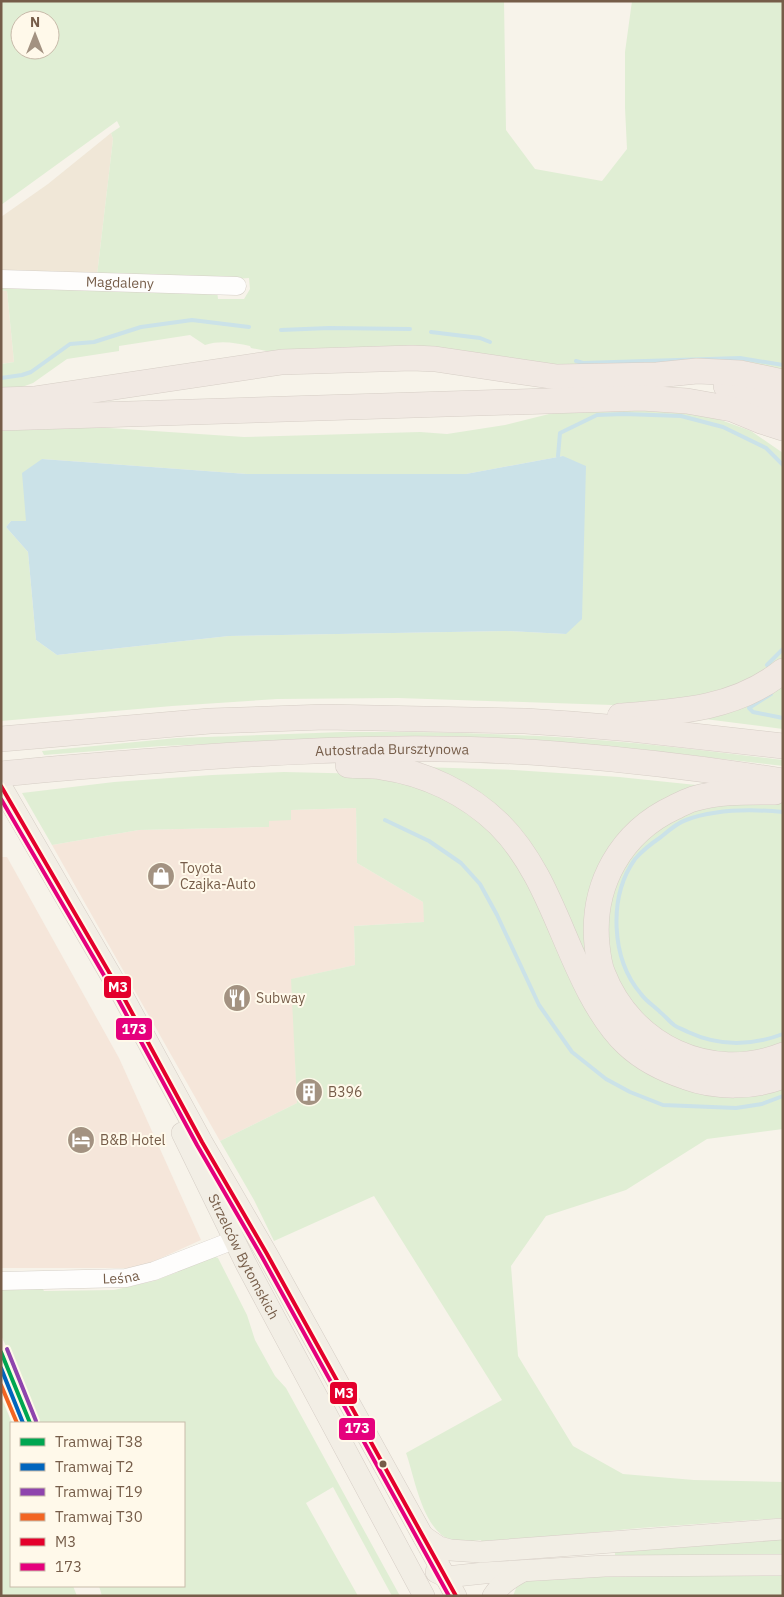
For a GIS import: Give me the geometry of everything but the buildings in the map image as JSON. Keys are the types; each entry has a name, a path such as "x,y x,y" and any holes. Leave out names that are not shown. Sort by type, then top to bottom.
{"highway":[{"path":"1,400 34,399 292,362 412,358 435,359 557,377 657,375 697,371 740,373 783,382"},
{"path":"657,375 696,380 734,388 783,404"},
{"path":"1,418 642,398 687,401 732,408 772,424 783,442"},
{"path":"525,722 651,714 706,707 758,688 783,671"},
{"path":"1,739 210,722 325,717 525,722 631,729 783,746"},
{"name":"Autostrada Bursztynowa","path":"1,774 247,754 320,750 430,749 555,754 684,766 783,781"},
{"path":"247,754 294,763 389,768 431,779 467,798 498,823 511,837 532,866 584,980 600,1010 609,1024 628,1044 661,1067 695,1080 733,1085 757,1083 783,1076"},
{"path":"783,792 727,792 691,799 659,814 624,846 613,863 602,887 597,911 596,934 602,973 610,989 630,1019 650,1037 676,1053 699,1061 720,1065 739,1066 756,1064 783,1055"}],"main road":[{"name":"Strzelców Bytomskich","path":"1,786 99,953 202,1142 267,1254 423,1536 442,1587 456,1596"},
{"name":"Strzelców Bytomskich","path":"1,814 155,1083 190,1149 234,1240 424,1596"},
{"path":"423,1536 439,1547 450,1550 480,1552 783,1529"},
{"path":"394,1540 442,1587"},
{"path":"442,1587 454,1568 480,1552"},
{"path":"442,1587 523,1571 605,1566 783,1565"},
{"path":"493,1596 506,1580 523,1571"}],"street":[{"name":"Magdaleny","path":"1,279 238,286"},
{"name":"Leśna","path":"1,1281 126,1278 154,1271 234,1240"}],"shaded area":[{"path":"111,133 113,139 97,275 1,273 1,217 48,184"},
{"path":"1,290 7,291 14,362 1,364"},
{"path":"356,808 357,863 423,902 425,922 354,926 355,965 292,979 297,1103 220,1141 52,845 139,830 269,827 269,821 291,810"},
{"path":"1,857 7,857 119,1058 201,1240 139,1268 1,1268"}],"green space":[{"path":"1,1 504,1 506,130 535,169 602,181 627,149 625,52 632,1 783,1 783,374 277,353 233,343 222,342 205,345 190,335 119,346 119,351 67,359 33,383 22,387 1,389 1,364 14,362 7,291 1,290 1,283 217,291 218,299 244,299 250,289 249,278 224,280 97,275 113,139 111,133 120,127 117,121 1,205"},
{"path":"644,408 710,416 751,431 783,453 783,660 734,690 642,706 398,698 277,699 1,721 1,426 64,425 244,437 420,432 447,434 505,425 565,410","holes":["563,456 566,634 506,631 229,636 57,655 36,640 28,552 6,527 11,521 26,521 42,459 247,474 466,474"]},
{"path":"783,679 783,729 689,717"},
{"path":"343,732 471,733 615,741 783,760 783,766 671,753 347,738 162,746 44,755 42,751 177,738"},
{"path":"420,767 514,770 619,777 706,786 673,799 591,907 625,1022 762,1075 620,1025 551,886"},
{"path":"284,772 371,774 415,783 479,819 522,865 601,1027 783,1084 783,1129 707,1139 626,1190 546,1216 511,1266 518,1356 573,1446 623,1474 694,1480 783,1482 783,1518 640,1528 482,1543 481,1540 454,1541 443,1536 435,1528 422,1504 406,1453 502,1400 374,1196 274,1241 254,1200 220,1141 297,1103 291,979 355,965 354,926 424,922 423,902 357,863 356,808 291,810 291,820 269,821 269,827 139,830 52,845 22,793 114,782"},
{"path":"719,801 783,801 783,1046 746,1056 694,1050 653,1028 615,978 604,930 612,887 637,845 655,827"},
{"path":"213,1256 218,1258 247,1315 255,1340 275,1376 286,1388 400,1596 392,1596 333,1487 306,1503 358,1596 102,1596 99,1587 185,1587 185,1422 35,1422 1,1335 1,1286 40,1285 44,1291 114,1290 154,1281 178,1272 178,1267"},
{"path":"1,1397 12,1422 10,1422 10,1587 73,1587 77,1596 1,1596"},
{"path":"783,1536 783,1560 615,1560 615,1549"},
{"path":"783,1574 783,1596 513,1596 518,1583 537,1576"}],"water":[{"path":"563,456 586,466 582,619 566,634 506,631 229,636 57,655 36,640 28,552 6,527 11,521 26,521 22,473 42,459 247,474 466,474"}],"waterway":[{"path":"1,378 31,372 70,344 94,342 141,327 192,320 249,327"},
{"path":"281,330 329,328 410,329"},
{"path":"431,332 480,338 490,342"},
{"path":"576,361 583,363 740,358 783,365"},
{"path":"558,456 560,433 597,415 681,416 723,427 766,448 783,465"},
{"path":"767,665 783,649"},
{"path":"771,694 749,708 753,712 783,718"},
{"path":"783,812 759,810 721,812 697,816 676,825 647,847 635,859 626,874 620,891 617,909 619,946 631,980 645,999 676,1026 699,1037 735,1043 759,1041 783,1034"},
{"path":"385,820 429,841 461,863 480,884 497,915 539,1005 572,1052 606,1079 630,1092 663,1105 736,1108 762,1104 783,1096"}],"tram line":[{"name":"T19","path":"7,1349 36,1421"},
{"name":"T38","path":"1,1352 30,1422"},
{"name":"T2","path":"1,1368 23,1422"},
{"name":"T30","path":"1,1385 17,1422"}],"transit line":[{"name":"M3","path":"1,786 124,998 202,1142 267,1254 456,1596"},
{"name":"173","path":"1,799 119,1001 197,1145 262,1257 449,1596"}],"place":[{"name":"Toyota Czajka-Auto","path":"161,876"},
{"name":"Subway","path":"237,998"},
{"name":"B396","path":"309,1092"},
{"name":"B&B Hotel","path":"81,1140"}]}
